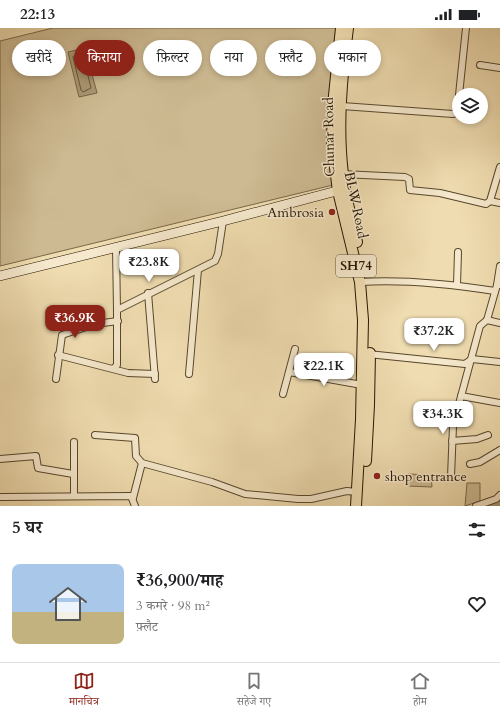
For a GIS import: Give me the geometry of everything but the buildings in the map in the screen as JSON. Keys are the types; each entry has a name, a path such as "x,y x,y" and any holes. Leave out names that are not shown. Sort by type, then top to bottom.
{"main road":[{"name":"BLW Road","path":"341,28 332,124 335,173 341,190 363,282 367,353 362,385 364,429 356,506"},
{"name":"Chunar Road","path":"341,190 342,106 348,28"},
{"name":"SH74","path":"362,506 367,353"}],"street":[{"path":"461,88 466,28"},
{"path":"480,65 500,68"},
{"path":"342,106 452,114"},
{"path":"490,201 500,167"},
{"path":"342,174 405,177 408,179 410,190 440,193 484,204 490,201 500,203"},
{"path":"0,276 341,190"},
{"path":"118,310 215,261 217,258 222,221"},
{"path":"114,368 117,365 118,322 116,247"},
{"path":"457,285 458,252"},
{"path":"451,478 453,426 480,326 487,320 495,291 499,285 500,266"},
{"path":"189,374 198,270"},
{"path":"363,282 396,280 457,285 495,291"},
{"path":"58,356 114,368 128,373 155,377 154,348 151,341 148,294"},
{"path":"487,320 500,323"},
{"path":"56,379 60,338 64,333 95,324 118,322"},
{"path":"283,394 295,348"},
{"path":"367,353 465,364 472,359 500,362"},
{"path":"289,372 362,385"},
{"path":"461,396 500,403"},
{"path":"95,435 135,438 136,456 142,464 212,482 245,494 298,500 311,499 347,491 357,492"},
{"path":"452,441 477,439 488,435"},
{"path":"74,442 74,495"},
{"path":"470,464 480,462 500,450"},
{"path":"0,459 36,456 38,468 73,474"},
{"path":"135,506 133,498 142,464"},
{"path":"0,497 74,495 131,496 133,498"},
{"path":"476,506 496,499 500,495"}],"shaded area":[{"path":"53,28 337,28 337,40 324,40 324,76 336,76 333,185 0,266 0,41"},
{"path":"408,474 431,475 432,487 408,486"},
{"path":"467,483 480,483 480,501 465,506"}],"water":[{"path":"74,51 74,76 92,76 97,93 79,97 68,52"}],"waterway":[{"path":"494,506 500,503"}],"place":[{"name":"Ambrosia","path":"332,212"},
{"name":"shop entrance","path":"377,476"}]}
